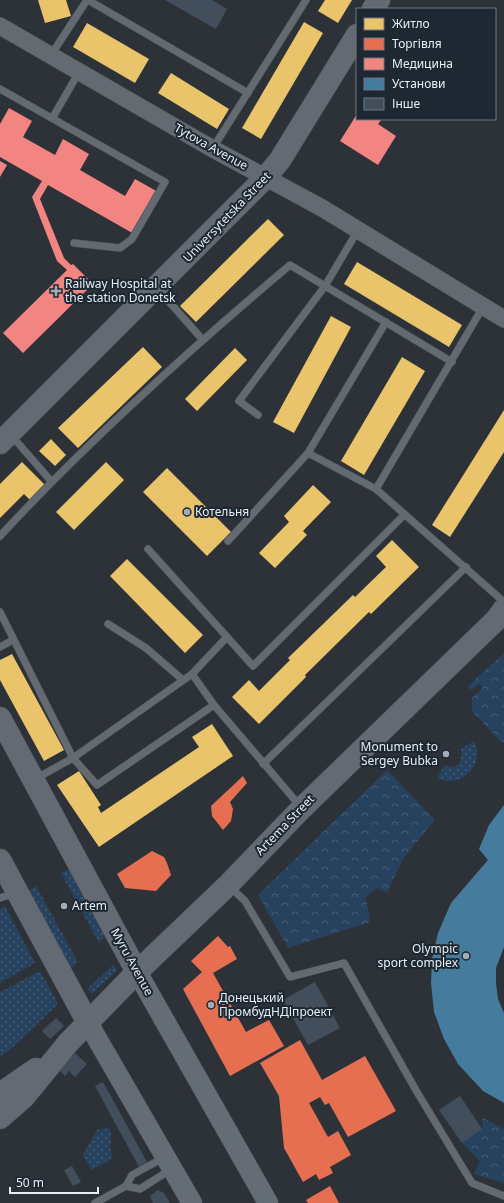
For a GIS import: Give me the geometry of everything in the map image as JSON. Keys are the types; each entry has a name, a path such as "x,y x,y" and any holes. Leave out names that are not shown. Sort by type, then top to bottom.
{"main road":[{"name":"Universytetska Street","path":"5,438 157,288 266,177 280,160 356,37"},
{"name":"Artema Street","path":"0,1118 24,1097 68,1043 138,972 228,885 302,808 496,620 504,609"},
{"name":"Myru Avenue","path":"0,718 138,972 268,1203"},
{"path":"0,860 9,895 88,1023 192,1203"},
{"name":"Artema Street","path":"0,1094 68,1043"}],"street":[{"name":"Tytova Avenue","path":"0,26 213,149 358,229 504,319"}],"lane":[{"path":"51,55 87,0 248,93"},
{"path":"213,149 306,0"},
{"path":"53,117 79,72"},
{"path":"0,89 53,117 165,182 132,239 120,248 74,243"},
{"path":"258,415 240,401 325,286 358,229"},
{"path":"0,536 51,481 202,339 290,265 452,362"},
{"path":"157,288 202,339"},
{"path":"376,489 483,307"},
{"path":"228,541 308,453 386,322"},
{"path":"5,438 51,481"},
{"path":"308,453 376,489 504,602"},
{"path":"148,549 253,666 404,514"},
{"path":"263,764 466,567"},
{"path":"0,612 73,758 97,785 214,705"},
{"path":"108,624 146,648 183,680"},
{"path":"33,780 73,758 192,674 227,637"},
{"path":"0,647 13,640"},
{"path":"192,674 214,705 302,808"},
{"path":"228,885 245,901 290,977 344,963 417,1092 472,1183 504,1196"},
{"path":"95,1203 126,1186 132,1175 169,1163"},
{"path":"126,1186 140,1189 169,1163"}],"green space":[{"path":"504,653 504,742 501,742 472,711 472,698 483,688 479,684 471,690 468,686"},
{"path":"474,741 477,750 477,759 469,773 455,781 446,781 437,778 444,766 454,767 460,762 462,757 461,749"},
{"path":"387,770 435,820 403,859 387,893 377,888 365,898 370,922 288,948 258,895"},
{"path":"71,868 107,935 99,943 61,873"},
{"path":"36,886 78,962 68,972 26,892"},
{"path":"5,906 35,963 0,983 0,909"},
{"path":"113,965 117,970 92,994 87,989"},
{"path":"40,971 58,1004 12,1048 0,1057 0,992"},
{"path":"483,1118 504,1129 504,1183 474,1174 480,1161 462,1143 482,1129"},
{"path":"109,1127 111,1135 111,1159 91,1170 83,1155 97,1130"}],"building: Житло":[{"path":"38,0 66,0 71,16 45,23"},
{"path":"325,0 352,0 338,23 318,11"},
{"path":"304,22 323,33 261,139 242,128"},
{"path":"87,23 149,59 135,83 73,47"},
{"path":"171,73 229,109 217,129 158,93"},
{"path":"268,219 284,235 196,322 180,306"},
{"path":"357,262 462,325 449,347 344,284"},
{"path":"331,316 351,327 294,433 273,422"},
{"path":"143,347 162,367 78,448 58,428"},
{"path":"235,348 247,360 197,411 185,399"},
{"path":"402,357 425,371 364,475 341,461"},
{"path":"504,410 504,452 450,537 432,525"},
{"path":"51,439 66,455 55,466 39,451"},
{"path":"22,462 45,485 30,500 24,494 0,518 0,484"},
{"path":"106,462 124,480 74,530 56,512"},
{"name":"Котельня","path":"167,468 231,532 207,556 143,492"},
{"path":"313,485 331,502 303,531 307,535 275,568 259,553 289,522 284,516"},
{"path":"392,540 419,567 371,614 369,612 305,675 306,677 259,724 232,697 249,680 259,691 290,660 288,658 353,595 355,597 386,567 376,556"},
{"path":"127,559 203,635 185,653 110,576"},
{"path":"12,654 64,750 44,761 0,680 0,660"},
{"path":"212,724 233,756 99,847 57,785 79,771 101,805 98,807 101,813 199,747 192,737"}],"building: Торгівля":[{"path":"243,776 247,783 230,802 233,809 231,821 223,830 212,816 211,806"},
{"path":"152,851 164,857 171,875 156,891 125,888 117,874"},
{"name":"Донецький ПромбудНДІпроект","path":"218,936 228,947 230,946 237,959 213,973 246,1032 269,1020 284,1046 230,1076 183,989 202,972 191,961"},
{"path":"300,1040 322,1080 365,1056 396,1111 348,1137 329,1103 325,1105 320,1097 309,1103 328,1137 338,1131 351,1155 330,1167 333,1173 319,1180 316,1174 303,1182 284,1148 279,1096 260,1063"},
{"path":"330,1186 339,1203 308,1203 306,1200"}],"building: Медицина":[{"path":"9,108 32,121 23,137 55,155 63,139 89,154 80,170 125,196 135,179 158,192 134,234 48,185 40,199 64,258 71,265 73,264 93,284 23,353 3,333 67,270 57,261 32,197 42,181 0,157 0,124"},
{"path":"356,116 356,120 381,120 378,124 396,136 378,165 340,141"},
{"path":"0,161 7,165 0,177"}],"building: Установи":[{"name":"Olympic sport complex","path":"504,805 504,947 496,968 496,983 498,999 504,1013 504,1103 483,1091 458,1064 444,1039 434,1012 431,983 432,959 438,933 451,903 488,860 479,849 489,825"}],"building: Інше":[{"path":"165,0 212,0 227,9 216,29"},
{"path":"315,982 340,1028 308,1045 283,1000"},
{"path":"56,1018 64,1026 50,1039 42,1031"},
{"path":"75,1053 87,1064 75,1077 69,1071 65,1076 59,1070"},
{"path":"103,1082 147,1162 139,1167 95,1086"},
{"path":"460,1096 482,1129 462,1143 439,1110"},
{"path":"72,1166 81,1182 73,1186 64,1170"},
{"path":"158,1190 164,1193 170,1203 153,1203 150,1196"}],"place":[{"name":"Railway Hospital at the station Donetsk","path":"56,291"},
{"name":"Котельня","path":"187,512"},
{"name":"Monument to Sergey Bubka","path":"446,754"},
{"name":"Artem","path":"64,906"},
{"name":"Olympic sport complex","path":"466,956"},
{"name":"Донецький ПромбудНДІпроект","path":"211,1005"}]}
